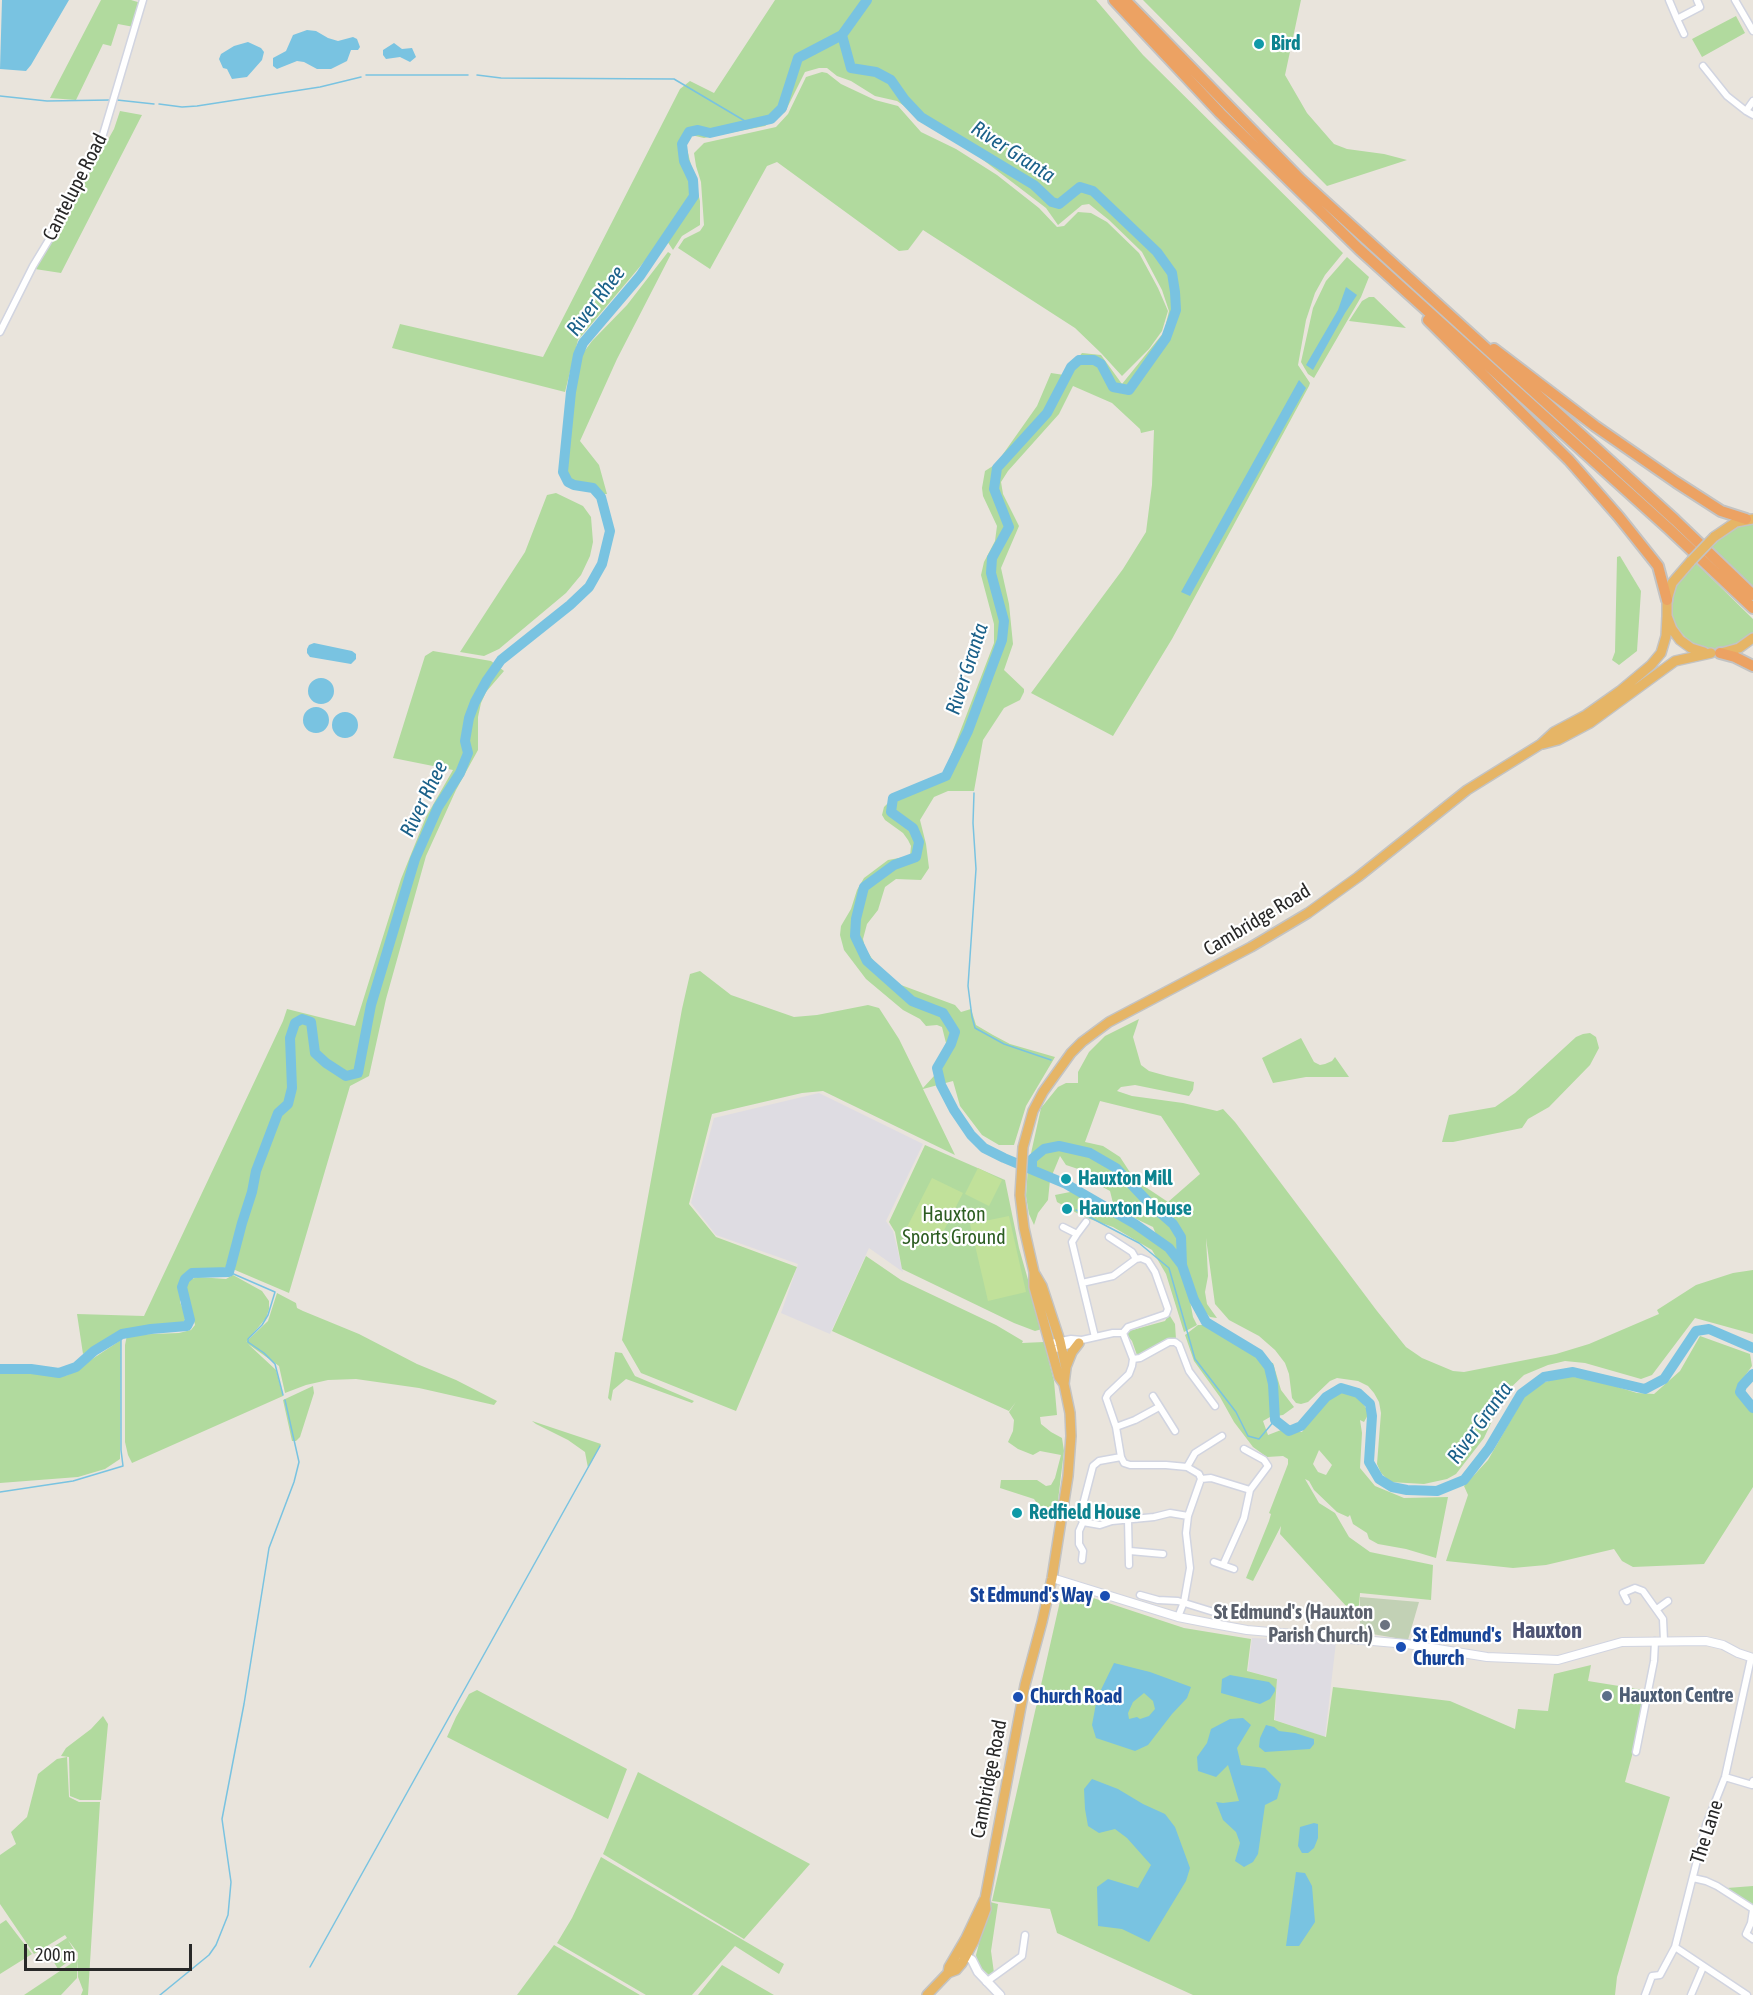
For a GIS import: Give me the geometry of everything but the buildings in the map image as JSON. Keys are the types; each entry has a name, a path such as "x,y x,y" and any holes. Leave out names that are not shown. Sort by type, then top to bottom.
{"highway":[{"path":"1114,0 1220,113 1359,249 1668,528 1753,608"},
{"path":"1125,0 1300,179 1675,520 1753,595"},
{"path":"1412,297 1425,318 1569,460 1619,517 1658,566 1667,600"},
{"path":"1452,319 1480,337 1595,426 1676,482 1721,511 1750,519"},
{"path":"1667,600 1672,583 1714,537 1728,525 1750,519"},
{"name":"Cambridge Road","path":"1064,1384 1059,1377 1056,1345 1046,1295 1034,1272 1021,1211 1020,1170 1023,1147 1033,1111 1046,1086 1071,1053 1096,1031 1126,1011 1251,947 1298,919 1358,877 1467,790 1541,744 1554,732 1586,715 1612,697 1651,665 1664,646 1667,600"},
{"path":"1667,616 1675,635 1685,644 1698,651 1735,657 1753,666"},
{"name":"Cambridge Road","path":"1541,744 1558,740 1590,723 1675,661 1739,648 1753,638"},
{"path":"1066,1368 1072,1352 1080,1341"},
{"name":"Cambridge Road","path":"927,1995 948,1973 950,1966 962,1958 985,1899 1025,1685 1052,1578 1071,1450 1070,1413 1064,1384 1066,1368 1056,1345"}],"main road":[{"path":"962,1958 1000,1995"}],"street":[{"name":"Cantelupe Road","path":"0,332 102,138 144,0"},
{"path":"1669,0 1684,34"},
{"path":"1677,19 1700,7 1697,0"},
{"path":"1735,0 1752,29"},
{"path":"1703,66 1727,96 1753,115"},
{"path":"1746,111 1753,101"},
{"path":"1086,1222 1072,1242 1095,1337"},
{"path":"1063,1227 1077,1234"},
{"path":"1109,1237 1132,1252 1136,1259"},
{"path":"1082,1283 1113,1276 1136,1259 1141,1258 1148,1261 1155,1272 1168,1309 1166,1314 1128,1327 1123,1334"},
{"path":"1056,1345 1078,1338 1080,1341 1113,1333 1123,1334"},
{"path":"1123,1334 1133,1359 1129,1374 1106,1398 1116,1427 1124,1463 1186,1467 1199,1474 1201,1479 1188,1516 1187,1552 1190,1568 1184,1602 1178,1617"},
{"path":"1133,1359 1140,1358 1169,1342 1175,1342 1179,1345 1189,1371 1215,1406"},
{"path":"1153,1396 1175,1431"},
{"path":"1116,1427 1159,1407"},
{"path":"1186,1467 1195,1453 1222,1436"},
{"path":"1223,1565 1244,1518 1250,1490 1268,1467 1264,1460 1244,1449"},
{"path":"1083,1522 1080,1516 1093,1466 1099,1461 1121,1457"},
{"path":"1201,1479 1211,1478 1250,1490"},
{"path":"1083,1522 1100,1525 1170,1513 1188,1516"},
{"path":"1128,1519 1129,1564"},
{"path":"1082,1560 1083,1551 1079,1544 1079,1531 1083,1522"},
{"path":"1130,1551 1163,1554"},
{"path":"1214,1562 1234,1569"},
{"path":"1052,1578 1178,1617 1247,1630 1407,1644 1487,1657 1547,1661 1622,1642 1660,1641 1715,1642 1752,1658"},
{"path":"1627,1601 1623,1593 1635,1588 1643,1590 1664,1619 1636,1752"},
{"path":"1140,1595 1158,1600 1184,1602 1216,1613 1228,1614"},
{"path":"1658,1609 1668,1601"},
{"name":"The Lane","path":"1645,1995 1652,1976 1660,1975 1675,1947 1706,1825 1725,1777 1752,1658"},
{"path":"1725,1777 1753,1785"},
{"path":"1693,1878 1717,1886 1753,1910 1746,1934 1753,1939"},
{"path":"986,1982 1022,1956 1025,1935"},
{"path":"1675,1947 1747,1995"},
{"path":"1691,1995 1703,1967"}],"shaded area":[{"path":"819,1093 923,1144 886,1221 893,1231 903,1272 869,1248 830,1334 781,1313 798,1264 716,1235 691,1203 714,1118"},
{"path":"1252,1638 1336,1642 1325,1737 1275,1720 1277,1679 1248,1671"}],"green space":[{"path":"101,0 131,0 141,3 134,27 118,24 111,46 103,44 76,100 50,98"},
{"path":"775,0 1096,0 1143,55 1343,253 1325,275 1315,293 1306,320 1298,365 1310,383 1309,386 1172,639 1113,736 1031,693 1123,569 1146,532 1152,485 1154,430 1141,433 1140,429 1112,403 1073,386 1059,414 1008,471 1001,482 1003,494 1019,526 1001,568 1009,604 1013,644 1004,670 1024,689 1024,692 1020,700 1004,708 983,740 974,791 948,791 934,797 920,820 929,868 921,880 896,879 885,887 878,910 867,924 863,939 865,948 877,966 901,985 955,1005 961,1012 971,1009 976,1025 993,1035 1010,1044 1055,1057 1026,1106 1014,1145 999,1145 982,1135 960,1106 953,1081 923,1089 955,1155 823,1091 802,1093 712,1114 689,1204 716,1237 797,1267 736,1411 641,1373 622,1340 690,974 700,971 731,995 794,1017 868,1005 879,1008 899,1039 923,1088 934,1076 946,1043 942,1027 926,1026 920,1019 903,1010 866,979 844,950 840,935 841,926 864,878 888,860 910,856 911,846 908,840 903,833 885,820 882,815 884,807 896,795 937,778 945,771 994,643 994,624 981,575 984,562 995,541 997,526 983,496 985,471 996,464 1037,406 1051,373 1064,375 1082,353 1101,355 1122,384 1164,332 1169,311 1162,290 1142,252 1089,204 1082,205 1058,225 1046,208 974,153 897,101 875,96 851,81 837,76 827,68 819,68 805,72 785,112 765,126 704,138 691,135 686,145 700,201 700,225 682,236 673,250 667,241 654,250 578,340 565,392 392,348 400,324 543,357 680,89 690,81 714,93"},
{"path":"1143,0 1301,0 1285,75 1307,113 1334,144 1347,149 1407,160 1327,186"},
{"path":"1736,16 1745,33 1702,57 1692,39"},
{"path":"822,72 875,100 898,106 921,132 956,149 997,175 1039,208 1057,227 1064,226 1078,212 1091,213 1107,222 1139,253 1168,311 1162,331 1149,349 1122,376 1075,328 923,230 908,250 899,251 777,162 767,166 710,269 678,248 684,239 700,231 704,225 701,182 694,153 704,143 776,127 788,114 806,77"},
{"path":"120,111 142,115 61,273 35,269 114,129"},
{"path":"668,252 671,254 617,359 580,441 599,465 607,494 602,494 597,486 573,482 566,474 574,393 581,356 592,341 627,305"},
{"path":"1347,257 1369,277 1361,297 1314,378 1308,374 1301,362 1313,308 1326,281"},
{"path":"1374,297 1406,328 1349,321 1362,301"},
{"path":"556,493 583,506 591,517 593,542 590,556 581,575 566,593 499,649 484,656 460,652 525,552 547,495"},
{"path":"1753,523 1753,591 1710,549 1729,530"},
{"path":"1620,556 1641,591 1637,651 1619,665 1612,660 1615,652 1617,557"},
{"path":"1695,562 1753,619 1753,633 1744,641 1721,650 1708,650 1690,642 1677,628 1672,616 1671,603 1675,585"},
{"path":"433,651 491,661 504,671 486,692 481,703 478,717 478,750 456,790 426,856 386,999 369,1076 350,1086 289,1293 228,1267 192,1270 181,1279 180,1302 186,1317 182,1325 118,1333 83,1354 77,1314 144,1316 287,1009 355,1026 401,879 426,817 453,770 393,758 425,656"},
{"path":"1139,1019 1133,1037 1141,1065 1149,1071 1194,1082 1193,1090 1189,1096 1135,1085 1121,1087 1117,1091 1132,1096 1183,1103 1217,1111 1223,1109 1377,1311 1406,1347 1422,1358 1453,1371 1464,1372 1556,1354 1589,1344 1659,1314 1657,1310 1696,1285 1733,1273 1753,1270 1753,1334 1695,1318 1652,1375 1641,1379 1585,1363 1565,1361 1548,1365 1524,1375 1505,1393 1484,1438 1456,1474 1447,1479 1424,1484 1390,1482 1381,1473 1377,1464 1381,1413 1374,1393 1368,1386 1358,1381 1337,1378 1330,1381 1308,1402 1296,1403 1292,1398 1285,1363 1275,1350 1259,1336 1229,1320 1215,1304 1206,1238 1208,1276 1205,1292 1207,1304 1217,1318 1210,1317 1197,1304 1190,1301 1197,1325 1184,1332 1166,1274 1152,1250 1113,1227 1084,1217 1057,1202 1055,1195 1070,1192 1078,1186 1089,1199 1104,1202 1127,1223 1148,1236 1157,1237 1153,1227 1128,1215 1113,1203 1110,1191 1099,1185 1090,1173 1066,1165 1060,1156 1050,1180 1048,1200 1038,1213 1034,1225 1029,1214 1026,1196 1028,1167 1041,1108 1058,1087 1066,1083 1078,1083 1078,1072 1089,1052 1105,1036","holes":["1100,1101 1161,1116 1200,1174 1168,1202 1135,1180 1120,1157 1103,1146 1085,1142"]},
{"path":"1590,1033 1596,1037 1599,1048 1590,1065 1549,1107 1528,1119 1522,1128 1453,1142 1442,1142 1449,1115 1495,1107 1515,1093 1576,1037"},
{"path":"1301,1038 1314,1062 1320,1065 1325,1064 1335,1057 1349,1077 1306,1077 1273,1083 1262,1058"},
{"name":"Hauxton Sports Ground","path":"925,1145 1005,1180 1019,1248 1042,1329 1035,1331 1014,1323 902,1269 895,1232 889,1222"},
{"path":"978,1168 1002,1180 989,1206 965,1194"},
{"path":"932,1178 963,1193 936,1246 905,1231"},
{"path":"1009,1216 1026,1292 988,1301 970,1224"},
{"path":"866,1256 901,1280 996,1325 1023,1341 1022,1343 1044,1342 1054,1381 1057,1415 1040,1417 1041,1424 1062,1438 1064,1451 1056,1517 1050,1521 1034,1499 1000,1488 1001,1480 1037,1480 1046,1486 1051,1485 1061,1455 1040,1451 1033,1455 1008,1442 1013,1431 1014,1420 1009,1412 1016,1402 1009,1411 832,1331"},
{"path":"233,1275 262,1291 269,1301 266,1318 246,1342 268,1321 277,1293 296,1303 297,1308 303,1311 359,1334 497,1401 494,1405 419,1388 356,1379 328,1380 285,1393 279,1366 248,1344 276,1370 283,1396 132,1463 125,1442 125,1345 127,1335 179,1333 191,1330 195,1325 186,1288 188,1280 198,1277 226,1279"},
{"path":"1168,1316 1175,1324 1176,1339 1169,1339 1137,1355 1127,1335 1129,1331 1165,1321"},
{"path":"1198,1325 1209,1325 1246,1347 1263,1361 1273,1363 1281,1390 1294,1407 1283,1415 1270,1417 1263,1421 1268,1435 1281,1430 1302,1432 1323,1403 1340,1391 1359,1397 1369,1413 1364,1422 1360,1420 1362,1433 1360,1468 1375,1486 1404,1498 1448,1497 1436,1558 1378,1544 1369,1539 1367,1533 1353,1524 1350,1515 1348,1517 1337,1512 1305,1479 1319,1503 1335,1513 1349,1537 1370,1552 1433,1565 1431,1600 1360,1593 1358,1619 1280,1534 1281,1526 1253,1581 1246,1578 1269,1521 1271,1514 1269,1513 1288,1459 1283,1456 1267,1457 1253,1447 1194,1361 1185,1335","holes":["1319,1450 1332,1465 1326,1475 1318,1472 1313,1464"]},
{"path":"1700,1336 1750,1354 1752,1366 1737,1387 1736,1394 1753,1411 1753,1487 1704,1564 1633,1567 1622,1561 1614,1549 1546,1565 1513,1568 1446,1561 1468,1495 1464,1486 1488,1460 1525,1395 1542,1383 1565,1376 1592,1379 1637,1393 1654,1394 1680,1371"},
{"path":"121,1340 120,1459 105,1469 78,1477 0,1483 0,1372 21,1371 68,1375"},
{"path":"615,1352 622,1353 635,1376 694,1401 692,1403 626,1379 613,1390 611,1401 608,1398"},
{"path":"313,1386 314,1393 300,1437 292,1441 283,1400"},
{"path":"532,1421 601,1444 588,1468 585,1452"},
{"path":"1063,1588 1184,1628 1251,1639 1247,1671 1277,1679 1274,1720 1326,1737 1333,1687 1450,1701 1515,1729 1518,1709 1548,1711 1554,1674 1591,1665 1588,1681 1644,1690 1642,1718 1625,1782 1670,1797 1617,1977 1615,1995 1193,1995 1057,1933 1050,1909 992,1901"},
{"path":"1360,1597 1419,1602 1408,1640 1366,1633 1360,1627"},
{"path":"477,1690 627,1769 608,1819 447,1737 469,1694"},
{"path":"103,1716 108,1724 101,1800 80,1800 70,1796 69,1757 61,1756 66,1748 91,1729"},
{"path":"67,1757 69,1797 79,1802 100,1802 88,1995 81,1995 83,1990 78,1977 78,1953 68,1940 77,1955 58,1969 47,1951 67,1938 65,1935 34,1954 0,1904 0,1855 16,1844 11,1832 27,1817 38,1774 57,1759"},
{"path":"638,1772 810,1864 744,1939 603,1854"},
{"path":"601,1857 784,1964 779,1974 735,1946 692,1995 646,1995 557,1943 572,1918"},
{"path":"1753,1886 1753,1905 1727,1888"},
{"path":"990,1902 998,1904 991,1951 994,1973 990,1976 978,1965 976,1955"},
{"path":"6,1920 32,1954 0,1974 0,1924"},
{"path":"554,1945 640,1995 517,1995"},
{"path":"78,1959 77,1978 61,1995 24,1995"},
{"path":"722,1965 774,1995 698,1995"}],"water":[{"path":"2,0 69,0 26,71 0,69"},
{"path":"307,30 316,31 338,41 353,37 357,39 360,47 358,50 351,50 347,61 331,69 317,69 297,61 277,69 273,66 273,58 286,51 293,35"},
{"path":"248,42 261,48 264,52 262,60 247,77 232,79 219,59 221,54 234,46"},
{"path":"394,43 402,49 412,48 416,57 410,62 400,57 386,59 383,50"},
{"path":"1346,287 1357,295 1313,370 1306,365 1338,310"},
{"path":"1299,380 1306,388 1190,596 1181,592"},
{"path":"314,643 352,651 356,654 356,659 351,664 310,657 307,649"},
{"path":"321,678 330,682 334,691 330,700 321,704 312,700 308,691 312,682"},
{"path":"316,707 325,711 329,720 325,729 316,733 307,729 303,720 307,711"},
{"path":"345,712 354,716 358,725 354,734 345,738 336,734 332,725 336,716"},
{"path":"1114,1663 1150,1672 1191,1687 1187,1698 1148,1745 1135,1751 1096,1738 1092,1725 1097,1698","holes":["1144,1693 1153,1701 1155,1709 1149,1716 1129,1719 1128,1713 1133,1702"]},
{"path":"1230,1675 1269,1682 1275,1691 1270,1699 1260,1704 1221,1693 1222,1679"},
{"path":"1243,1718 1251,1725 1237,1748 1241,1765 1265,1768 1281,1784 1277,1799 1265,1805 1258,1854 1253,1862 1244,1867 1235,1861 1240,1843 1236,1832 1223,1820 1216,1802 1239,1801 1228,1765 1216,1777 1198,1771 1197,1757 1207,1743 1211,1729 1230,1719"},
{"path":"1266,1725 1279,1731 1314,1739 1314,1744 1310,1749 1265,1752 1259,1747"},
{"path":"1092,1779 1118,1789 1165,1814 1175,1827 1190,1868 1186,1881 1149,1942 1122,1929 1098,1926 1097,1887 1108,1879 1138,1888 1151,1865 1127,1838 1115,1829 1099,1833 1088,1826 1084,1789"},
{"path":"1318,1824 1318,1838 1314,1848 1308,1853 1302,1853 1298,1846 1300,1827"},
{"path":"1296,1872 1305,1873 1312,1886 1315,1922 1299,1946 1286,1946"}],"waterway":[{"name":"River Rhee","path":"0,1369 31,1369 59,1373 76,1367 94,1351 122,1334 187,1326 190,1320 182,1287 185,1279 192,1273 229,1272 256,1171 278,1113 288,1104 292,1088 290,1038 295,1023 302,1019 311,1022 315,1053 326,1063 346,1076 358,1073 371,1005 415,859 438,807 460,773 468,753 465,741 469,718 475,702 501,660 589,587 602,564 610,531 601,497 593,488 568,482 563,472 571,392 578,355 583,343 640,276 694,196 693,180 684,161 682,144 689,132 698,130 710,133 771,119 782,108 798,58 842,35 867,0"},
{"name":"River Granta","path":"842,35 851,68 876,72 891,80 921,117 1034,185 1052,202 1059,204 1080,187 1093,191 1157,252 1172,273 1175,292 1176,310 1166,338 1129,390 1113,387 1101,364 1094,360 1079,360 1071,367 1047,413 997,468 994,489 1009,527 992,558 991,573 1004,621 1002,640 968,731 946,776 893,798 891,812 913,828 919,842 916,857 894,865 864,887 856,919 855,936 867,961 912,1001 943,1013 955,1032 937,1068 941,1085 971,1135 984,1148 1066,1184 1135,1224 1169,1248 1182,1265 1194,1300 1206,1322 1259,1354 1269,1367 1273,1384 1275,1420 1289,1431 1301,1426 1326,1397 1341,1388 1358,1393 1370,1404 1372,1416 1369,1462 1379,1479 1392,1487 1437,1491 1464,1480 1489,1448 1521,1394 1544,1377 1573,1372 1645,1389 1664,1379 1696,1331 1709,1329 1753,1348"},
{"path":"366,75 468,75"},
{"path":"477,75 501,78 674,79 750,124"},
{"path":"159,104 197,106 320,87 361,77"},
{"path":"0,96 47,101 110,100"},
{"path":"117,100 154,104"},
{"path":"974,793 976,869 968,986 975,1028 1004,1044 1051,1060"},
{"name":"River Granta","path":"1032,1169 1032,1159 1044,1149 1059,1146 1090,1153 1116,1168 1148,1202 1173,1224 1181,1237 1182,1265"},
{"path":"1076,1210 1139,1243 1169,1268 1195,1359 1236,1412 1248,1436 1259,1439 1275,1420"},
{"path":"229,1272 275,1292 268,1315 248,1342 275,1364 283,1395"},
{"path":"0,1492 73,1481 123,1466 121,1335"},
{"name":"River Granta","path":"1753,1374 1742,1386 1740,1392 1753,1408"},
{"path":"160,1995 209,1955 216,1945 228,1915 231,1882 222,1819 244,1704 269,1548 294,1482 299,1462 285,1400"},
{"path":"310,1967 600,1446"}],"place":[{"name":"Bird","path":"1259,44"},
{"name":"Hauxton Mill","path":"1066,1179"},
{"name":"Hauxton House","path":"1067,1209"},
{"name":"Redfield House","path":"1017,1513"},
{"name":"St Edmund's Way","path":"1105,1596"},
{"name":"St Edmund's (Hauxton Parish Church)","path":"1385,1625"},
{"name":"St Edmund's Church","path":"1401,1647"},
{"name":"Hauxton Centre","path":"1607,1696"},
{"name":"Church Road","path":"1018,1697"}],"district":[{"name":"Hauxton","path":"1547,1631"}]}
